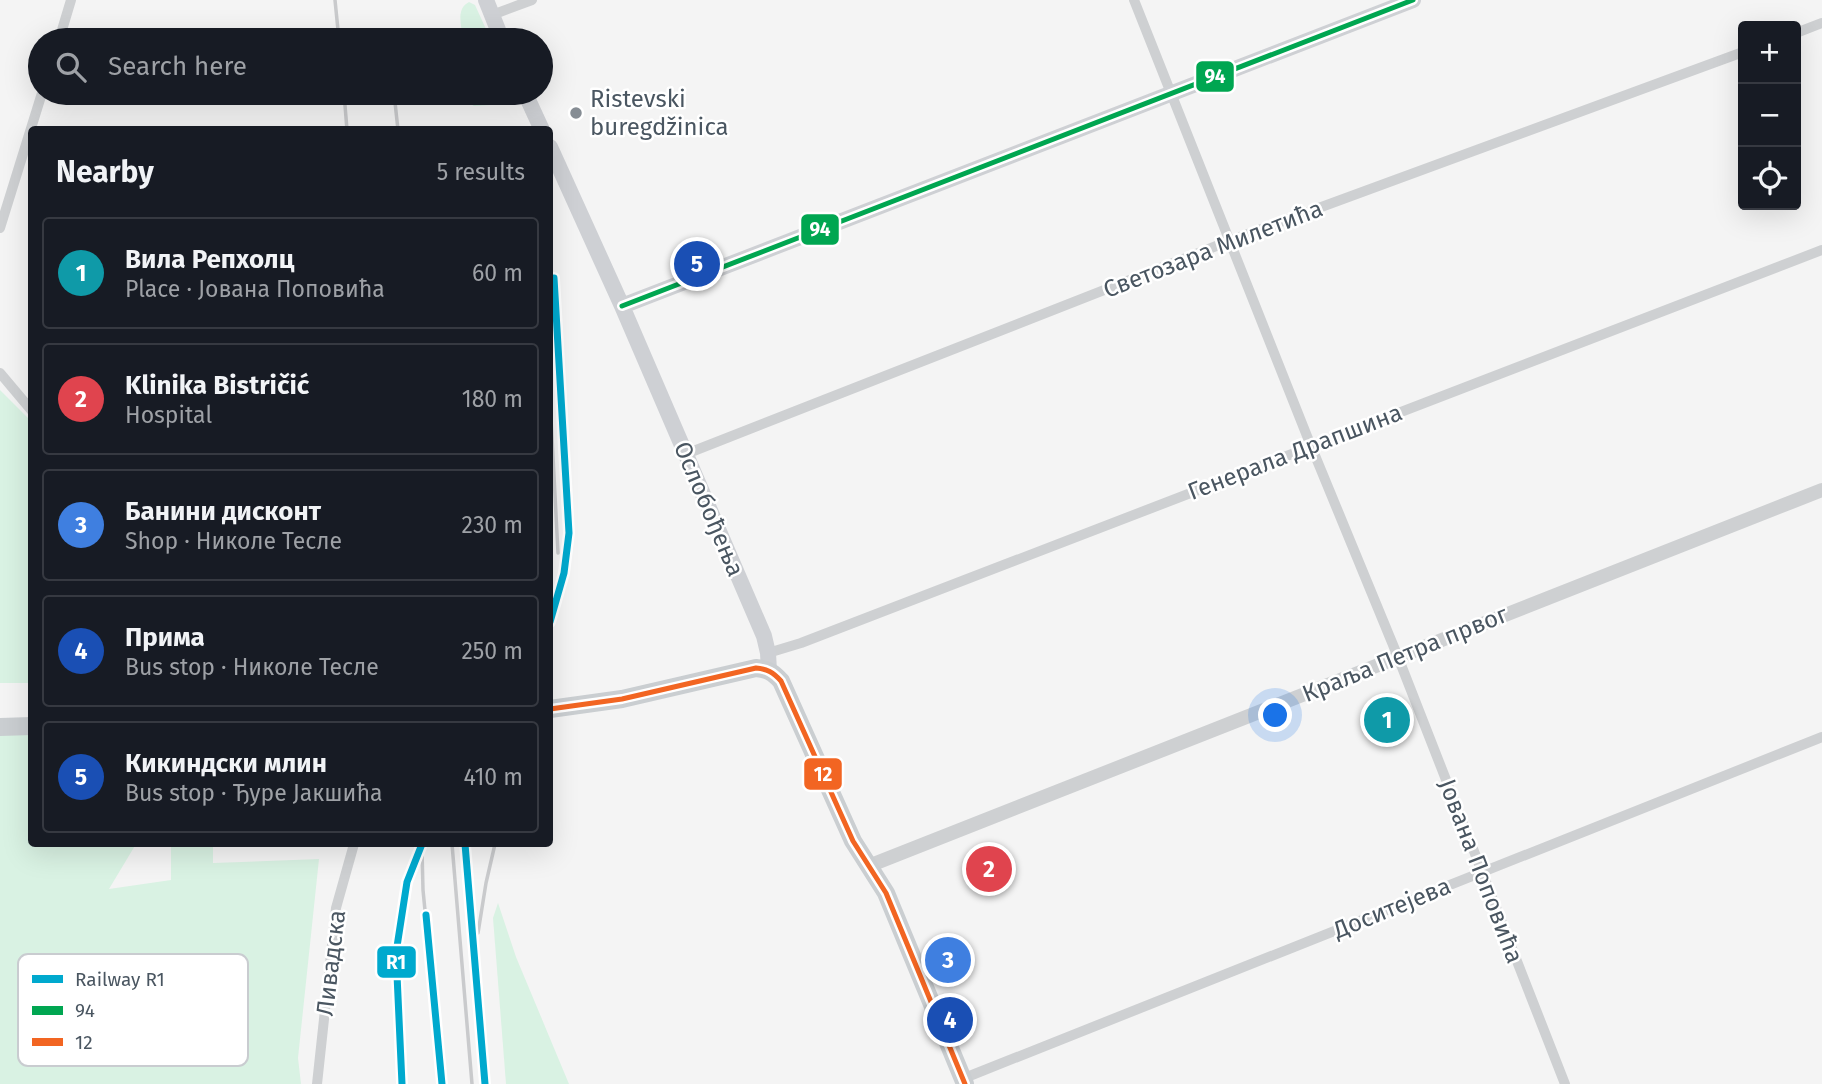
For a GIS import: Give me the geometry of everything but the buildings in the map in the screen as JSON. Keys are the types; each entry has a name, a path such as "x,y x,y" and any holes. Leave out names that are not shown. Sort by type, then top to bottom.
{"main road":[{"path":"622,306 1413,0"},
{"path":"489,8 497,28"},
{"path":"531,105 540,126"},
{"name":"Ослобођења","path":"553,154 622,306 764,636 769,662 781,681 853,841 887,893 964,1081"},
{"path":"553,709 622,699 756,668 769,662"},
{"path":"0,727 28,726"}],"street":[{"path":"63,28 71,0"},
{"path":"489,8 532,0"},
{"name":"Јована Поповића","path":"1134,0 1398,657 1565,1084"},
{"path":"1801,31 1822,23"},
{"name":"Светозара Милетића","path":"686,454 1229,241 1738,54"},
{"path":"32,126 38,105"},
{"path":"0,228 28,138"},
{"name":"Генерала Драпшина","path":"769,662 801,643 1822,250"},
{"path":"0,374 28,406"},
{"name":"Краља Петра првог","path":"871,865 1822,489"},
{"name":"Доситејева","path":"964,1081 1822,737"},
{"name":"Ливадска","path":"317,1084 336,908 353,847"}],"green space":[{"path":"469,2 475,5 486,28 462,28 461,14"},
{"path":"0,390 28,418 28,683 0,683"},
{"path":"28,733 28,847 134,847 109,889 171,880 171,847 213,847 213,863 319,859 298,1058 301,1084 0,1084 0,734"},
{"path":"498,903 516,957 569,1084 506,1084 493,918"}],"railway":[{"path":"335,0 338,28"},
{"path":"345,105 347,126"},
{"path":"395,105 398,126"},
{"path":"553,612 564,573 569,533 554,278"},
{"path":"553,457 558,553"},
{"path":"402,1084 396,953 407,882 421,847"},
{"path":"452,847 472,1084"},
{"path":"465,847 485,1084"},
{"path":"478,933 494,847"},
{"path":"422,850 423,890 442,1084"}],"rail line":[{"name":"R1","path":"553,612 564,573 569,533 554,278"},
{"name":"R1","path":"402,1084 396,953 407,882 421,847"},
{"name":"R1","path":"465,847 485,1084"},
{"name":"R1","path":"426,915 442,1084"}],"transit line":[{"name":"94","path":"622,306 1413,0"},
{"name":"12","path":"553,709 622,699 756,668 775,675 781,681 853,841 886,893 965,1084"}],"place":[{"name":"Ristevski buregdžinica","path":"576,113"},
{"name":"Кикиндски млин","path":"697,264"},
{"name":"Вила Репхолц","path":"1387,720"},
{"name":"Klinika Bistričić","path":"989,869"},
{"name":"Банини дисконт","path":"948,960"},
{"name":"Прима","path":"950,1020"}]}
